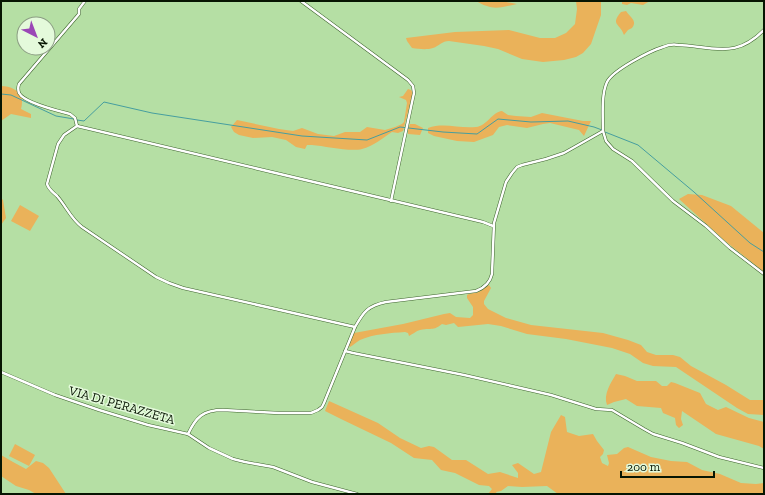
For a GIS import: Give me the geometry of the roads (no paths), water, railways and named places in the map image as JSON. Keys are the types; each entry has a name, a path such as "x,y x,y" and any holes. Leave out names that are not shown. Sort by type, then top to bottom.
{"street":[{"path":"77,126 75,118 72,116 28,101 20,94 18,87 78,14 79,8 85,1"},
{"path":"301,1 408,80 414,88 391,201"},
{"path":"764,30 750,41 733,49 721,50 673,45 656,49 634,60 614,74 607,82 604,97 603,131 606,141 613,149 631,160 671,200 706,226 730,248 764,274"},
{"path":"355,327 172,284 156,277 82,227 49,188 47,185 58,144 64,135 77,126 483,222 493,226"},
{"name":"VIA DI PERAZZETA","path":"1,372 55,395 99,410 148,425 188,434 197,418 204,413 213,410 279,413 316,412 324,403 355,327 365,311 379,304 398,300 473,291 483,288 490,281 492,274 493,226 506,182 512,173 516,168 525,164 564,153 603,131"},
{"path":"345,351 353,354 464,375 546,394 596,409 613,411 652,433 719,457 764,468"},
{"path":"188,434 211,449 233,459 271,466 312,482 357,494"}],"waterway":[{"path":"1,94 11,95 56,116 74,119"},
{"path":"77,120 84,121 104,102 152,113 302,136 367,140 400,127 477,134 498,119 531,122 568,121 602,130"},
{"path":"605,132 638,145 694,192 750,243 764,252"}]}
